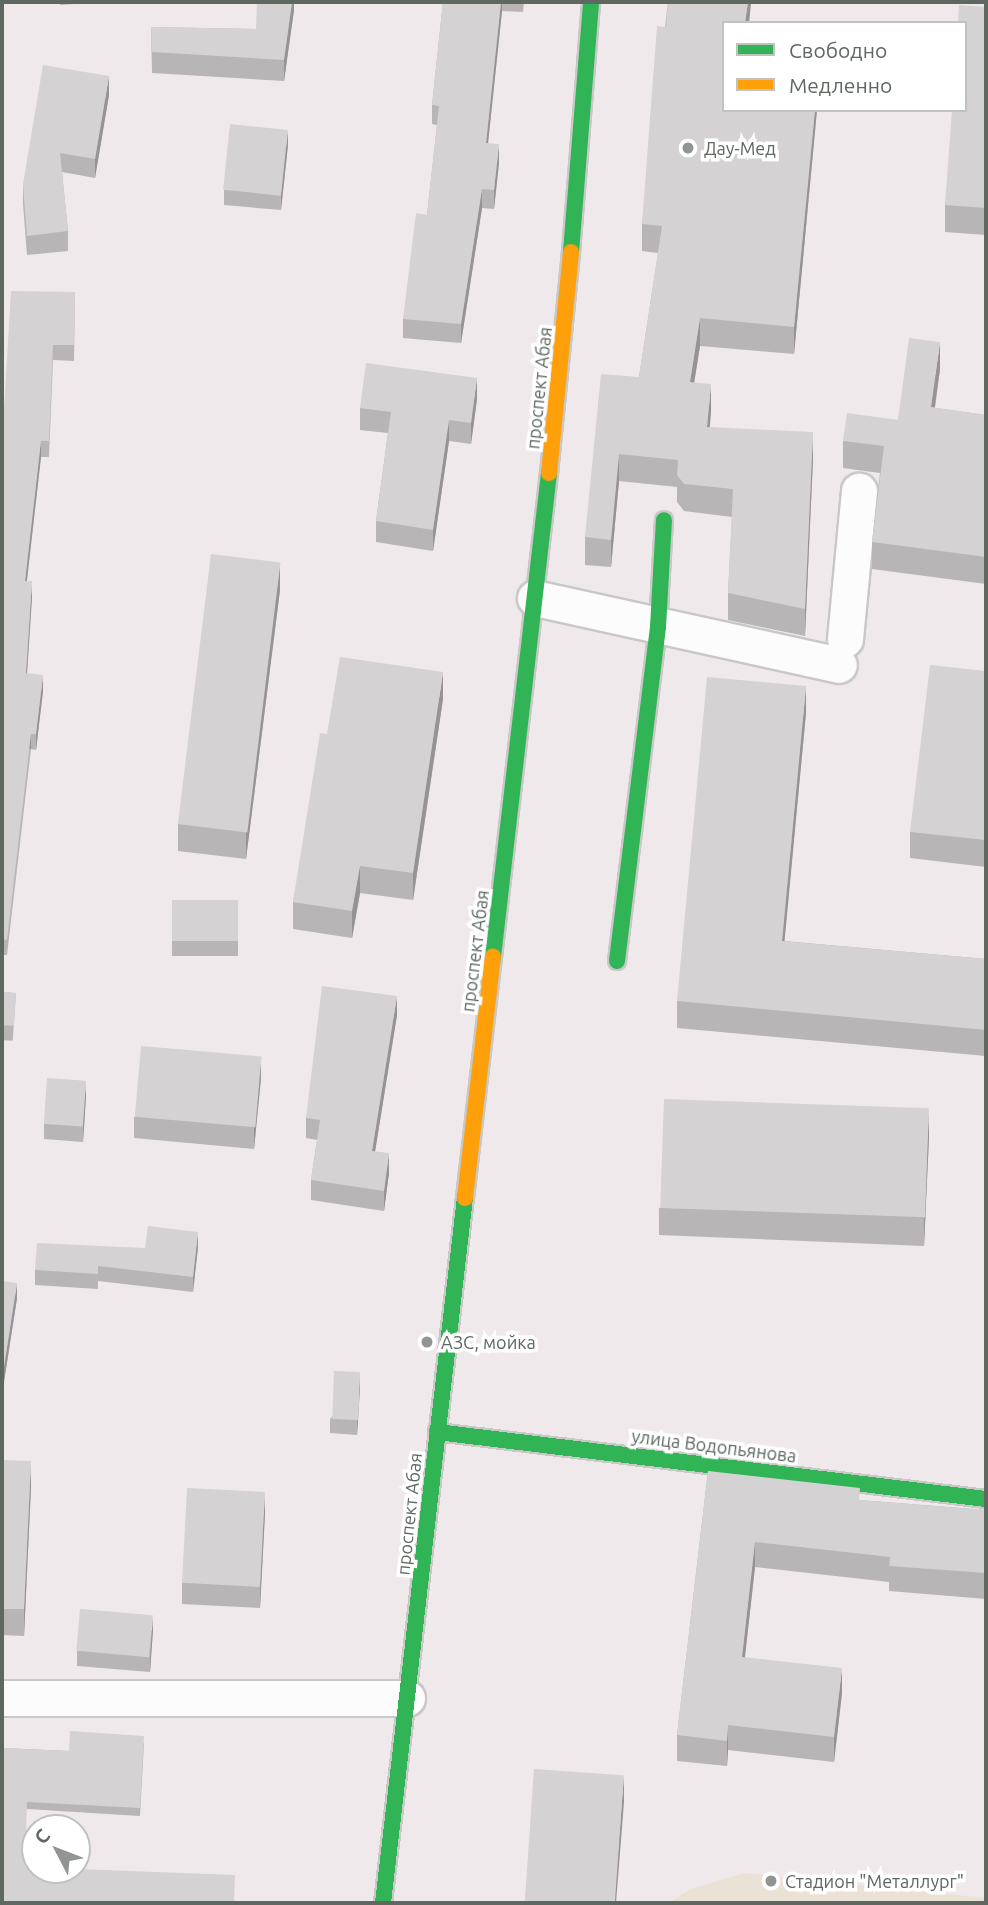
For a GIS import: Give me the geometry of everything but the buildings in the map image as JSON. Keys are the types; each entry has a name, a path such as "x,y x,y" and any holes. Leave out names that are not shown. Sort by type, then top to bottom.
{"main road":[{"name":"проспект Абая","path":"383,1903 535,598 591,2"},
{"path":"617,961 658,627 664,520"},
{"name":"улица Водопьянова","path":"437,1432 986,1499"}],"street":[{"path":"535,598 658,627 842,652 859,491"},
{"path":"2,1698 407,1698"}],"shaded area":[{"name":"Стадион \"Металлург\"","path":"744,1873 986,1898 986,1903 669,1903 690,1889"}],"traffic: fast":[{"path":"571,252 591,2"},
{"path":"493,957 549,473"},
{"path":"617,961 658,627 664,520"},
{"path":"383,1903 465,1198"},
{"path":"437,1432 986,1499"}],"traffic: slow":[{"path":"549,473 571,252"},
{"path":"465,1198 493,957"}],"place":[{"name":"Дау-Мед","path":"688,148"},
{"name":"АЗС, мойка","path":"427,1342"},
{"name":"Стадион \"Металлург\"","path":"771,1881"}]}
